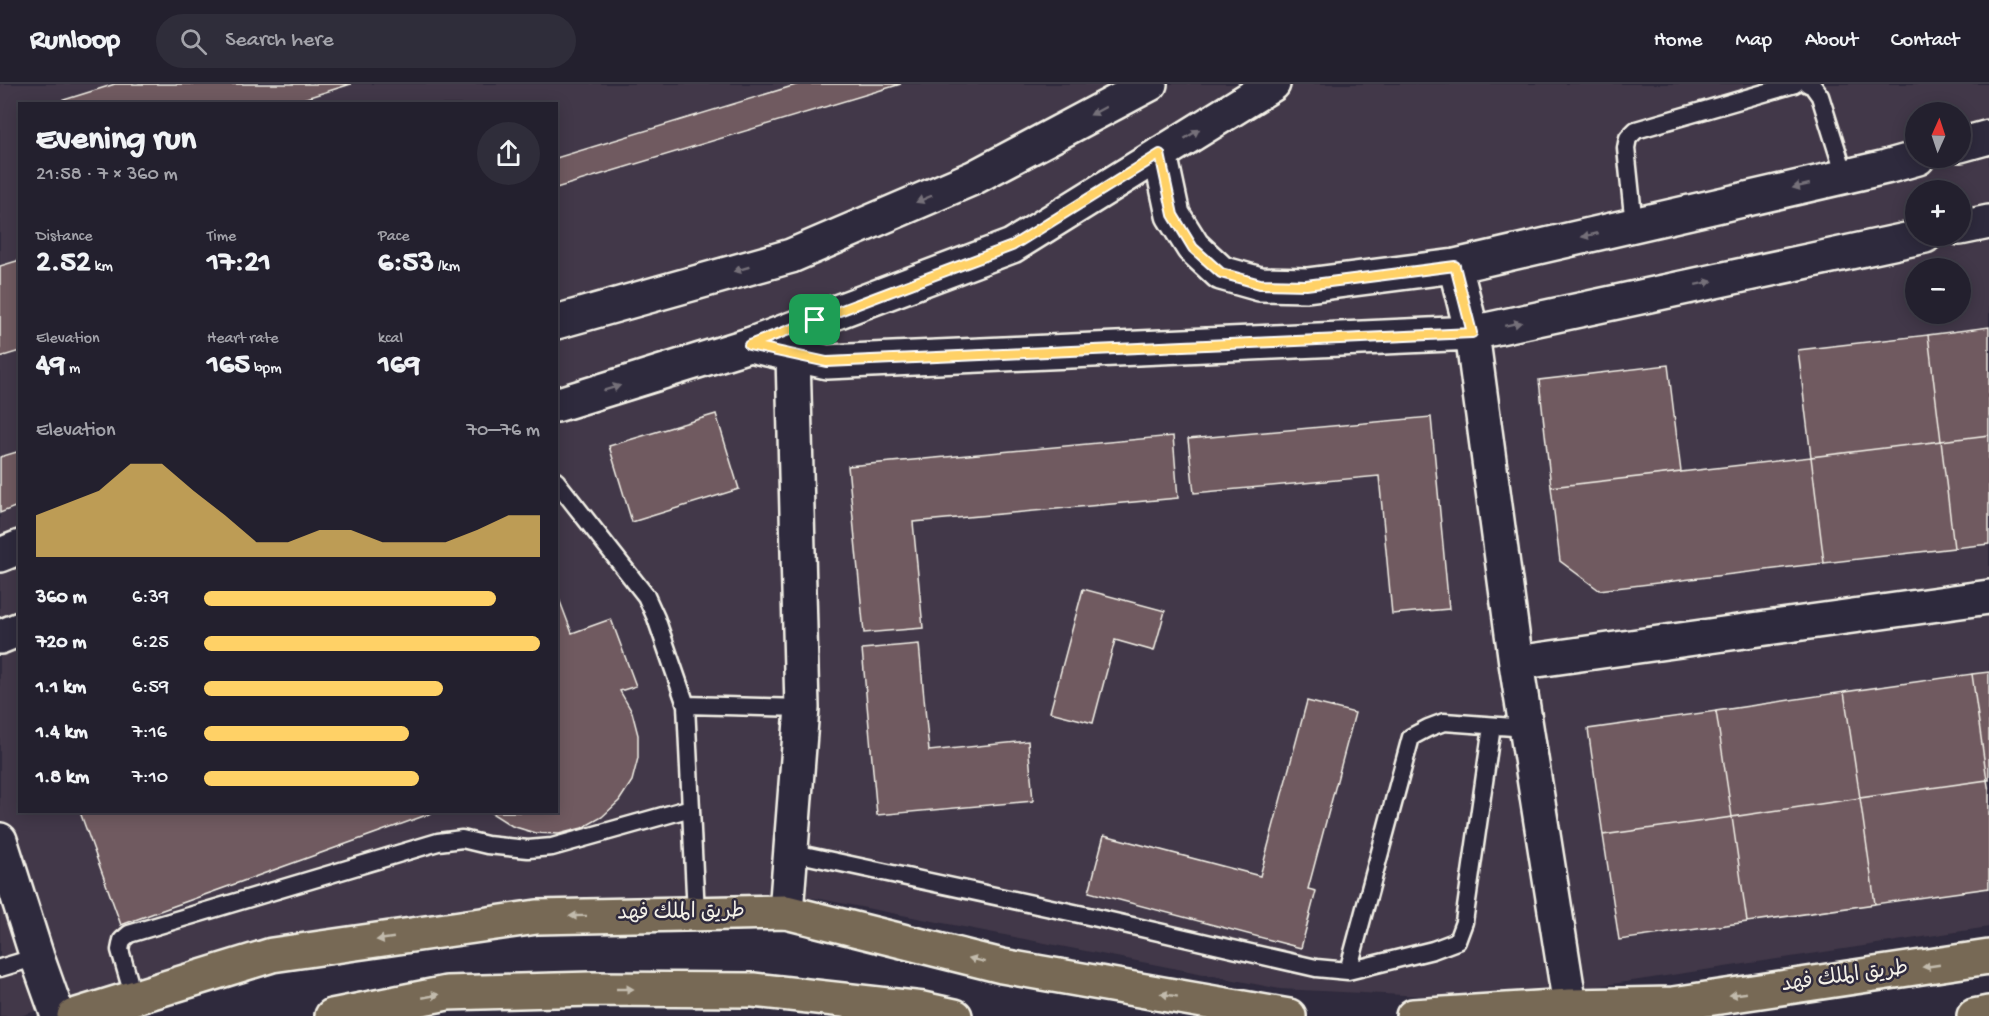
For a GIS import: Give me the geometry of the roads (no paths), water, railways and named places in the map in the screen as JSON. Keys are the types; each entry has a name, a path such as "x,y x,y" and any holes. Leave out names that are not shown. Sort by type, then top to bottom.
{"main road":[{"name":"طريق الملك فهد","path":"74,1016 272,955 537,917 786,912 1002,966 1289,1016"},
{"name":"طريق الملك فهد","path":"1413,1016 1570,1006 1673,1004 1989,957"},
{"path":"332,1016 447,993 592,989 753,990 923,1009 955,1016"},
{"path":"1974,1016 1989,1013"}],"street":[{"path":"558,321 791,256 973,178 1150,84"},
{"path":"558,404 749,345 1012,246 1273,84"},
{"path":"1971,142 1989,137"},
{"path":"1160,154 1173,215 1193,248 1221,273 1260,284 1306,285 1455,266 1905,161"},
{"path":"1971,226 1989,222"},
{"path":"749,345 827,362 1472,333 1905,240"},
{"path":"1455,266 1472,333 1516,663 1570,1006"},
{"path":"786,912 802,708 793,355"},
{"path":"0,555 18,548"},
{"path":"1516,663 1989,597"},
{"path":"0,637 18,630"},
{"path":"0,840 58,1016"}],"lane":[{"path":"1634,225 1626,148 1628,138 1636,130 1794,84"},
{"path":"1808,84 1812,85 1821,96 1845,176"},
{"path":"558,484 646,596 686,705 696,914"},
{"path":"686,705 802,708"},
{"path":"1348,971 1411,737 1444,722 1527,728"},
{"path":"790,852 1316,968 1348,971 1433,950 1457,941 1464,922 1492,726"},
{"path":"134,998 120,950 122,940 129,934 438,842 462,839 487,845 528,849 552,847 691,808"},
{"path":"0,968 37,957"}]}
